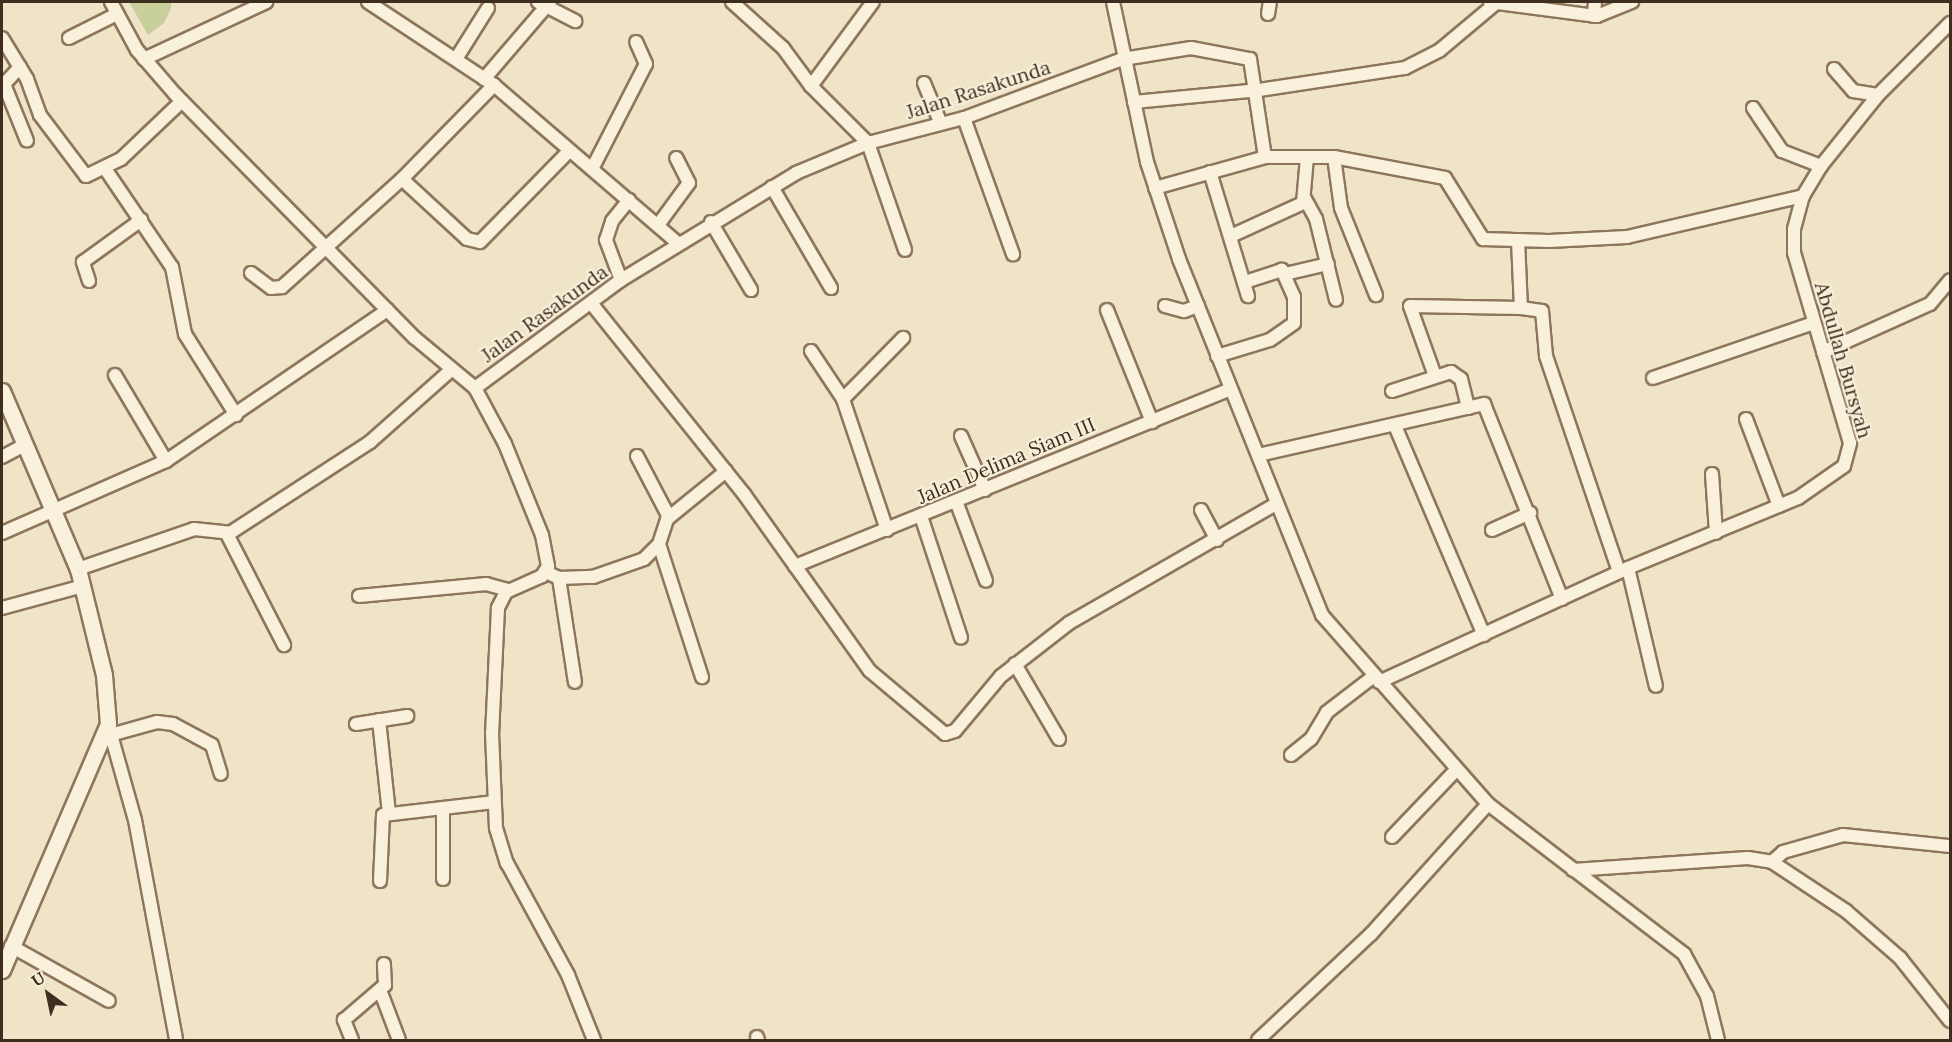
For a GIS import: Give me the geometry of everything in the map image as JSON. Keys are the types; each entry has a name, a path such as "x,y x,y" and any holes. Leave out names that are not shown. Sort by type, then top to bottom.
{"street":[{"name":"Jalan Rasakunda","path":"111,2 144,59 182,101 387,310 451,370 475,388 621,280 711,222 772,188 868,142 964,118 1123,59 1191,48 1226,52 1252,61 1259,90"},
{"path":"144,59 266,2"},
{"path":"368,2 489,82 678,243"},
{"path":"732,2 783,48 811,86 868,142 905,250"},
{"path":"811,86 873,2"},
{"path":"1113,2 1123,59 1155,188 1197,306 1322,615 1488,804 1684,954 1707,996 1718,1041"},
{"path":"1268,14 1270,2"},
{"path":"1594,16 1595,2"},
{"path":"1134,102 1259,90 1415,64 1493,3 1536,6 1594,16 1632,2"},
{"path":"251,273 278,289 402,179 489,82 545,3 575,21"},
{"path":"456,59 488,8"},
{"path":"69,38 117,14"},
{"name":"Abdullah Bursyah","path":"1291,755 1311,739 1327,712 1376,679 1484,634 1624,570 1779,506 1831,478 1849,456 1823,352 1794,253 1803,196 1821,166 1878,95 1950,23"},
{"path":"2,38 21,67 39,115 82,174 106,170 182,101"},
{"path":"592,169 646,64 636,42"},
{"path":"21,67 4,84 27,141"},
{"path":"1834,69 1853,91 1878,95"},
{"path":"924,83 941,124"},
{"path":"1259,90 1265,157"},
{"path":"1753,108 1788,156 1821,166"},
{"path":"964,118 1013,254"},
{"path":"402,179 463,236 480,242 569,151"},
{"path":"1155,188 1265,157 1334,157 1435,174 1452,183 1479,237 1518,240 1627,237 1803,196"},
{"path":"1307,157 1305,200 1328,264 1336,300"},
{"path":"1334,157 1341,208 1376,295"},
{"path":"658,225 689,183 675,158"},
{"path":"106,170 141,220 175,276 185,334 236,416"},
{"path":"1210,172 1233,235 1248,296"},
{"path":"772,188 831,288"},
{"path":"621,280 606,240 612,221 629,200"},
{"path":"1233,235 1292,211 1305,200"},
{"path":"89,281 82,266 85,259 141,220"},
{"path":"711,222 751,290"},
{"path":"1518,240 1521,308"},
{"path":"1244,282 1277,269 1286,274 1328,264"},
{"path":"1217,356 1270,340 1292,327 1295,304 1286,274"},
{"path":"1823,352 1930,304 1950,280"},
{"path":"591,303 726,471 870,671 945,734 955,731 1015,664 1092,609 1217,540 1276,504"},
{"path":"1165,306 1182,312 1197,306"},
{"path":"1435,376 1410,306 1521,308 1542,311 1546,356 1624,570 1656,686"},
{"path":"2,533 166,461 236,416 387,310"},
{"path":"1107,310 1152,422"},
{"path":"1653,378 1814,324"},
{"path":"843,399 903,338"},
{"path":"811,351 843,399 887,530"},
{"path":"78,569 194,529 227,534 370,442 451,370"},
{"path":"1392,391 1435,376 1456,374 1468,408"},
{"path":"115,375 166,461"},
{"path":"475,388 506,444 542,535 546,572"},
{"name":"Jalan Delima Siam III","path":"795,566 1230,389"},
{"path":"2,391 56,509 83,586 104,675 111,729 176,1041"},
{"path":"1258,455 1396,428 1468,408 1488,408 1562,599"},
{"path":"1746,419 1779,506"},
{"path":"1396,428 1484,634"},
{"path":"961,436 985,490"},
{"path":"2,457 26,444"},
{"path":"637,456 669,517"},
{"path":"546,572 559,578 611,572 644,559 659,543 669,517 726,471"},
{"path":"1712,474 1716,533"},
{"path":"956,501 986,581"},
{"path":"1201,510 1217,540"},
{"path":"1492,530 1530,513"},
{"path":"921,516 961,638"},
{"path":"227,534 284,645"},
{"path":"659,543 702,676"},
{"path":"358,596 486,584 509,590 546,572"},
{"path":"559,578 575,682"},
{"path":"2,608 83,586"},
{"path":"509,590 495,625 494,802 507,863 568,975 594,1041"},
{"path":"1015,664 1059,739"},
{"path":"356,724 407,716"},
{"path":"379,720 389,813"},
{"path":"111,729 158,722 173,724 212,745 221,774"},
{"path":"2,970 111,729"},
{"path":"1392,837 1456,770"},
{"path":"380,881 381,819 389,813 494,802"},
{"path":"1258,1041 1371,934 1488,804"},
{"path":"443,808 443,879"},
{"path":"1772,862 1783,852 1843,835 1950,846"},
{"path":"1573,870 1748,858 1772,862 1846,910 1899,958 1950,1021"},
{"path":"11,946 109,1001"},
{"path":"352,1041 345,1018 380,990 388,978 384,964"},
{"path":"380,990 399,1041"}],"green space":[{"path":"129,2 171,2 171,8 164,23 148,35"}]}
